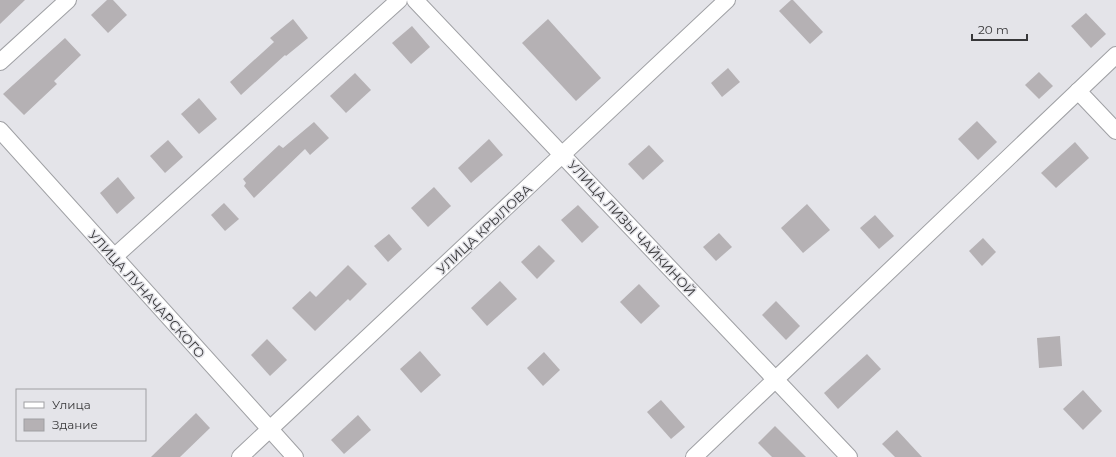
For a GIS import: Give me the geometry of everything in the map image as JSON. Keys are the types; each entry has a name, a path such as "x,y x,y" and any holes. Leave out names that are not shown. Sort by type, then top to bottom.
{"street":[{"path":"0,62 68,0"},
{"path":"114,257 399,0"},
{"name":"УЛИЦА ЛИЗЫ ЧАЙКИНОЙ","path":"415,0 849,457"},
{"name":"УЛИЦА КРЫЛОВА","path":"240,457 727,0"},
{"path":"694,457 1116,55"},
{"path":"1078,91 1116,131"},
{"name":"УЛИЦА ЛУНАЧАРСКОГО","path":"0,130 295,457"}],"building":[{"path":"0,0 25,0 0,24"},
{"path":"107,0 113,0 127,15 108,33 91,15"},
{"path":"791,0 793,0 823,32 810,44 779,11"},
{"path":"1086,13 1106,34 1091,48 1071,26"},
{"path":"293,19 308,38 286,56 285,55 241,95 230,82 274,42 270,38"},
{"path":"548,19 601,78 576,101 522,43"},
{"path":"412,26 430,47 411,64 392,43"},
{"path":"65,38 81,55 54,81 57,84 24,115 3,94"},
{"path":"728,68 740,82 722,97 711,83"},
{"path":"1039,72 1053,86 1039,99 1025,85"},
{"path":"355,73 371,90 346,113 330,96"},
{"path":"199,98 217,119 199,134 181,114"},
{"path":"977,121 997,142 978,160 958,139"},
{"path":"314,122 329,138 310,155 305,149 254,198 244,186 246,183 243,179 279,145 283,148"},
{"path":"489,139 503,155 471,183 458,168"},
{"path":"168,140 183,157 165,173 150,156"},
{"path":"1075,142 1089,158 1056,188 1041,173"},
{"path":"649,145 664,161 643,180 628,164"},
{"path":"118,177 135,198 117,214 100,193"},
{"path":"434,187 451,206 428,227 411,208"},
{"path":"224,203 239,219 225,231 211,215"},
{"path":"807,204 830,230 803,253 781,228"},
{"path":"578,205 599,227 582,243 561,220"},
{"path":"875,215 894,236 879,249 860,228"},
{"path":"719,233 732,247 716,261 703,247"},
{"path":"389,234 402,249 388,262 374,246"},
{"path":"983,238 996,252 982,266 969,251"},
{"path":"539,245 555,261 537,279 521,262"},
{"path":"348,265 367,284 350,301 348,299 315,331 292,308 310,291 316,297"},
{"path":"500,281 517,299 487,326 471,308"},
{"path":"639,284 660,306 641,324 620,302"},
{"path":"776,301 800,326 786,340 762,315"},
{"path":"1060,336 1062,366 1039,368 1037,338"},
{"path":"267,339 287,360 270,376 251,355"},
{"path":"420,351 441,375 421,393 400,369"},
{"path":"544,352 560,370 543,386 527,368"},
{"path":"867,354 881,369 838,409 824,393"},
{"path":"1083,390 1102,411 1083,430 1063,409"},
{"path":"661,400 685,427 671,439 647,412"},
{"path":"196,413 210,428 180,457 151,457"},
{"path":"358,415 371,430 344,454 331,440"},
{"path":"775,426 806,457 772,457 758,443"},
{"path":"897,430 922,457 895,457 882,444"}]}
